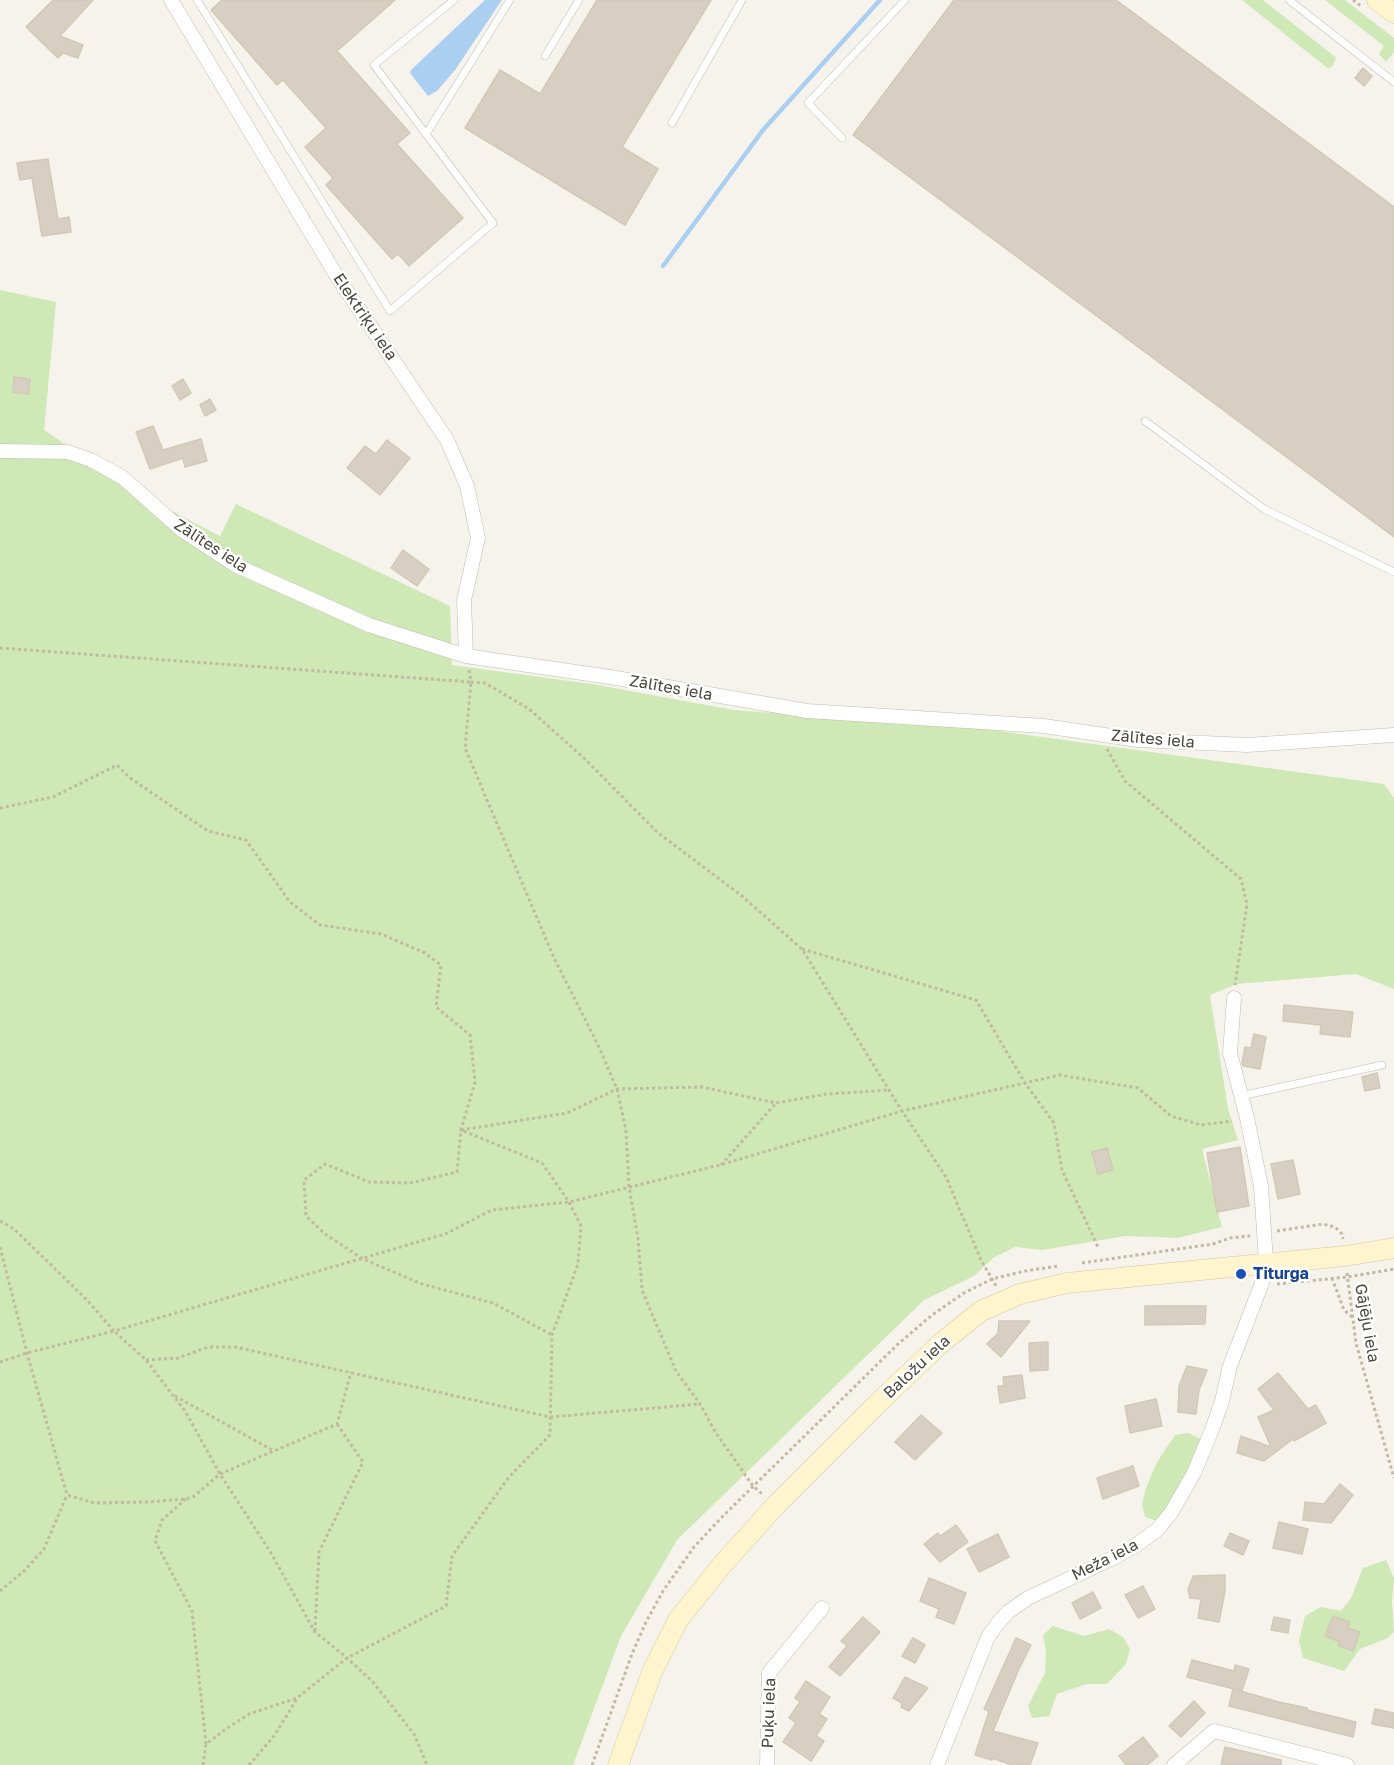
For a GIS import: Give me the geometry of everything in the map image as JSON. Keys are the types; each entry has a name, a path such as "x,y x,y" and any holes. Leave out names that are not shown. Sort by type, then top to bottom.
{"main road":[{"path":"1377,0 1394,13"},
{"name":"Baložu iela","path":"618,1765 652,1672 678,1620 722,1565 775,1506 940,1344 981,1311 1020,1294 1067,1283 1345,1256 1394,1248"}],"street":[{"name":"Elektriķu iela","path":"171,0 338,278 447,441 467,486 478,538 464,600 466,656"},
{"name":"Zālītes iela","path":"0,451 68,452 90,460 122,477 183,531 235,566 369,625 466,656 610,677 807,711 1044,726 1138,740 1247,745 1394,735"},
{"name":"Meža iela","path":"937,1765 988,1637 998,1623 1008,1612 1028,1598 1136,1546 1157,1530 1171,1513 1198,1464 1222,1401 1230,1366 1262,1283 1266,1262 1261,1186 1247,1118 1230,1053 1234,998"},
{"name":"Puķu iela","path":"767,1765 769,1673 822,1608"},
{"path":"1174,1765 1214,1731 1347,1765"}],"lane":[{"path":"197,0 390,311 493,223 374,65 454,0"},
{"path":"426,134 510,0"},
{"path":"545,56 579,0"},
{"path":"672,123 742,0"},
{"path":"842,138 808,103 905,0"},
{"path":"1288,0 1394,82"},
{"path":"1145,421 1264,508 1394,572"},
{"path":"1241,1096 1382,1065"}],"path":[{"path":"0,648 485,683 529,710 585,759 657,832 742,896 802,949 902,1111 946,1177 981,1260 1004,1301"},
{"path":"466,656 471,682 465,748 554,958 599,1047 617,1089 626,1130 628,1187 638,1238 642,1290 676,1371 753,1486 775,1506"},
{"path":"1098,734 1125,781 1241,879 1248,904 1234,998"},
{"path":"0,808 53,797 117,765 130,778 208,831 246,840 290,902 320,925 381,934 425,953 441,965 436,1007 470,1035 475,1082 461,1130 457,1172 410,1183 369,1182 325,1164 304,1180 306,1216 325,1234 363,1259 422,1284 493,1303 552,1335"},
{"path":"802,949 976,1000 1025,1083 1054,1123 1062,1170 1098,1247"},
{"path":"0,1362 445,1234 492,1210 569,1202 720,1165 902,1111 1060,1075 1138,1088 1171,1116 1202,1125 1247,1118"},
{"path":"461,1130 567,1113 617,1089 702,1087 776,1103 827,1094 890,1090"},
{"path":"720,1165 776,1103"},
{"path":"206,1744 249,1714 297,1698 347,1658 446,1606 452,1556 509,1477 550,1435 552,1335 578,1264 581,1226 569,1202 542,1163 461,1130"},
{"path":"0,1221 14,1229 87,1300 114,1331 146,1360 174,1395 220,1474 271,1553 315,1632 372,1681 414,1734 427,1765"},
{"path":"1078,1263 1213,1244 1230,1238 1323,1224 1335,1227 1342,1234 1345,1256"},
{"path":"0,1247 67,1495 44,1550 0,1591"},
{"path":"592,1765 632,1654 663,1591 694,1547 753,1486 932,1315 963,1293 992,1279 1025,1271 1067,1265"},
{"path":"1262,1283 1280,1284 1394,1269"},
{"name":"Gājēju iela","path":"1347,1276 1356,1343 1394,1478"},
{"path":"1332,1278 1344,1310 1353,1318"},
{"path":"146,1360 178,1359 208,1347 236,1347 550,1417 700,1404"},
{"path":"315,1632 319,1552 363,1462 337,1424 351,1372"},
{"path":"174,1395 274,1451"},
{"path":"67,1495 95,1503 186,1499 193,1497 220,1474 337,1424"},
{"path":"186,1499 162,1520 155,1541 192,1611 206,1744 203,1765"},
{"path":"249,1765 274,1737 297,1698"}],"green space":[{"path":"1242,0 1263,0 1334,56 1336,58 1333,65 1329,69"},
{"path":"1325,0 1345,0 1394,38 1394,52 1386,62 1379,54 1384,46"},
{"path":"0,290 56,302 44,430 135,492 220,536 236,504 450,606 452,665 592,684 733,710 977,728 1384,784 1394,798 1394,989 1356,974 1237,984 1210,995 1228,1109 1238,1140 1202,1149 1222,1227 1178,1238 1125,1236 1042,1250 1015,1247 993,1258 974,1276 924,1300 677,1540 621,1636 573,1765 0,1765"},
{"path":"1188,1433 1203,1440 1173,1498 1157,1521 1145,1517 1142,1504 1157,1462 1175,1435"},
{"path":"1386,1560 1394,1578 1392,1601 1394,1632 1388,1638 1360,1649 1344,1671 1303,1658 1299,1641 1305,1616 1321,1607 1341,1611 1351,1598 1363,1568"},
{"path":"1053,1626 1084,1636 1109,1629 1123,1637 1130,1649 1126,1664 1107,1684 1087,1684 1057,1694 1049,1716 1032,1718 1028,1706 1045,1673 1046,1653 1043,1635"}],"water":[{"path":"485,0 502,0 455,70 437,91 428,96 410,73 411,70"}],"building":[{"path":"53,0 93,0 60,36 83,45 78,58 63,53 58,58 26,27"},
{"path":"222,0 395,0 337,51 410,133 397,144 463,218 409,266 398,254 392,259 326,185 333,178 305,147 326,128 283,80 277,85 211,10"},
{"path":"597,0 711,0 622,147 658,169 625,225 465,128 500,70 540,94"},
{"path":"954,0 1116,0 1394,207 1394,537 853,135"},
{"path":"1363,68 1372,76 1364,86 1355,78"},
{"path":"48,159 58,219 69,217 71,232 42,236 32,178 20,180 17,163"},
{"path":"14,377 30,379 29,394 13,392"},
{"path":"183,379 191,393 180,400 172,386"},
{"path":"210,399 216,410 205,416 200,405"},
{"path":"153,426 163,450 201,439 207,461 185,467 183,458 150,469 136,432"},
{"path":"387,440 410,458 380,495 347,468 365,446 376,454"},
{"path":"403,550 429,569 417,586 391,568"},
{"path":"1284,1005 1353,1012 1350,1037 1320,1034 1321,1025 1283,1021"},
{"path":"1254,1034 1266,1037 1260,1069 1243,1066 1242,1063 1245,1047 1251,1048"},
{"path":"1377,1073 1380,1088 1365,1091 1362,1077"},
{"path":"1240,1147 1249,1206 1217,1212 1207,1153"},
{"path":"1107,1148 1113,1170 1098,1174 1092,1152"},
{"path":"1293,1160 1300,1194 1278,1199 1271,1164"},
{"path":"1145,1306 1206,1306 1205,1324 1145,1325"},
{"path":"999,1321 1030,1321 1001,1357 987,1344 998,1333"},
{"path":"1048,1342 1048,1370 1030,1371 1029,1343"},
{"path":"1187,1366 1207,1370 1199,1390 1196,1414 1178,1412 1179,1386"},
{"path":"1278,1373 1308,1409 1316,1405 1326,1423 1294,1441 1293,1439 1264,1461 1237,1453 1241,1436 1271,1447 1258,1417 1274,1410 1258,1389"},
{"path":"1022,1375 1025,1398 1000,1403 998,1386 1004,1386 1003,1377"},
{"path":"1156,1399 1162,1426 1130,1433 1125,1406"},
{"path":"921,1415 942,1433 915,1460 895,1442"},
{"path":"1133,1466 1139,1486 1103,1499 1097,1478"},
{"path":"1340,1484 1353,1495 1331,1523 1303,1520 1305,1502 1324,1504"},
{"path":"1279,1522 1308,1529 1302,1554 1273,1548"},
{"path":"956,1525 968,1542 940,1562 924,1544 938,1533 940,1536"},
{"path":"1230,1533 1249,1541 1243,1555 1224,1546"},
{"path":"998,1534 1009,1557 979,1572 967,1549"},
{"path":"1225,1575 1225,1591 1219,1622 1198,1618 1201,1599 1190,1598 1188,1590 1193,1576"},
{"path":"929,1578 966,1593 954,1624 936,1617 939,1609 920,1601"},
{"path":"1143,1586 1155,1609 1138,1618 1125,1595"},
{"path":"1093,1592 1101,1608 1080,1619 1072,1603"},
{"path":"1333,1616 1350,1622 1348,1628 1360,1632 1353,1651 1325,1636"},
{"path":"863,1617 880,1632 840,1676 829,1667 847,1646 841,1641"},
{"path":"1274,1617 1290,1620 1288,1633 1271,1630"},
{"path":"913,1638 925,1645 915,1663 902,1656"},
{"path":"1016,1638 1031,1645 993,1731 1038,1743 1030,1765 1012,1765 975,1755 989,1711 984,1709"},
{"path":"1192,1660 1234,1671 1235,1665 1249,1669 1242,1691 1187,1677"},
{"path":"905,1677 928,1688 909,1711 901,1707 902,1703 893,1698"},
{"path":"806,1681 830,1697 819,1714 827,1719 816,1736 824,1741 811,1761 783,1742 796,1723 789,1718 800,1702 795,1698"},
{"path":"1233,1689 1356,1722 1353,1737 1229,1706"},
{"path":"1194,1701 1205,1713 1181,1737 1169,1726"},
{"path":"1375,1709 1394,1713 1394,1728 1372,1724"},
{"path":"1143,1737 1158,1756 1147,1765 1126,1765 1119,1756"},
{"path":"1225,1747 1281,1760 1281,1765 1221,1765"}],"waterway":[{"path":"663,266 763,130 880,0"}],"place":[{"name":"Titurga","path":"1241,1274"}]}
